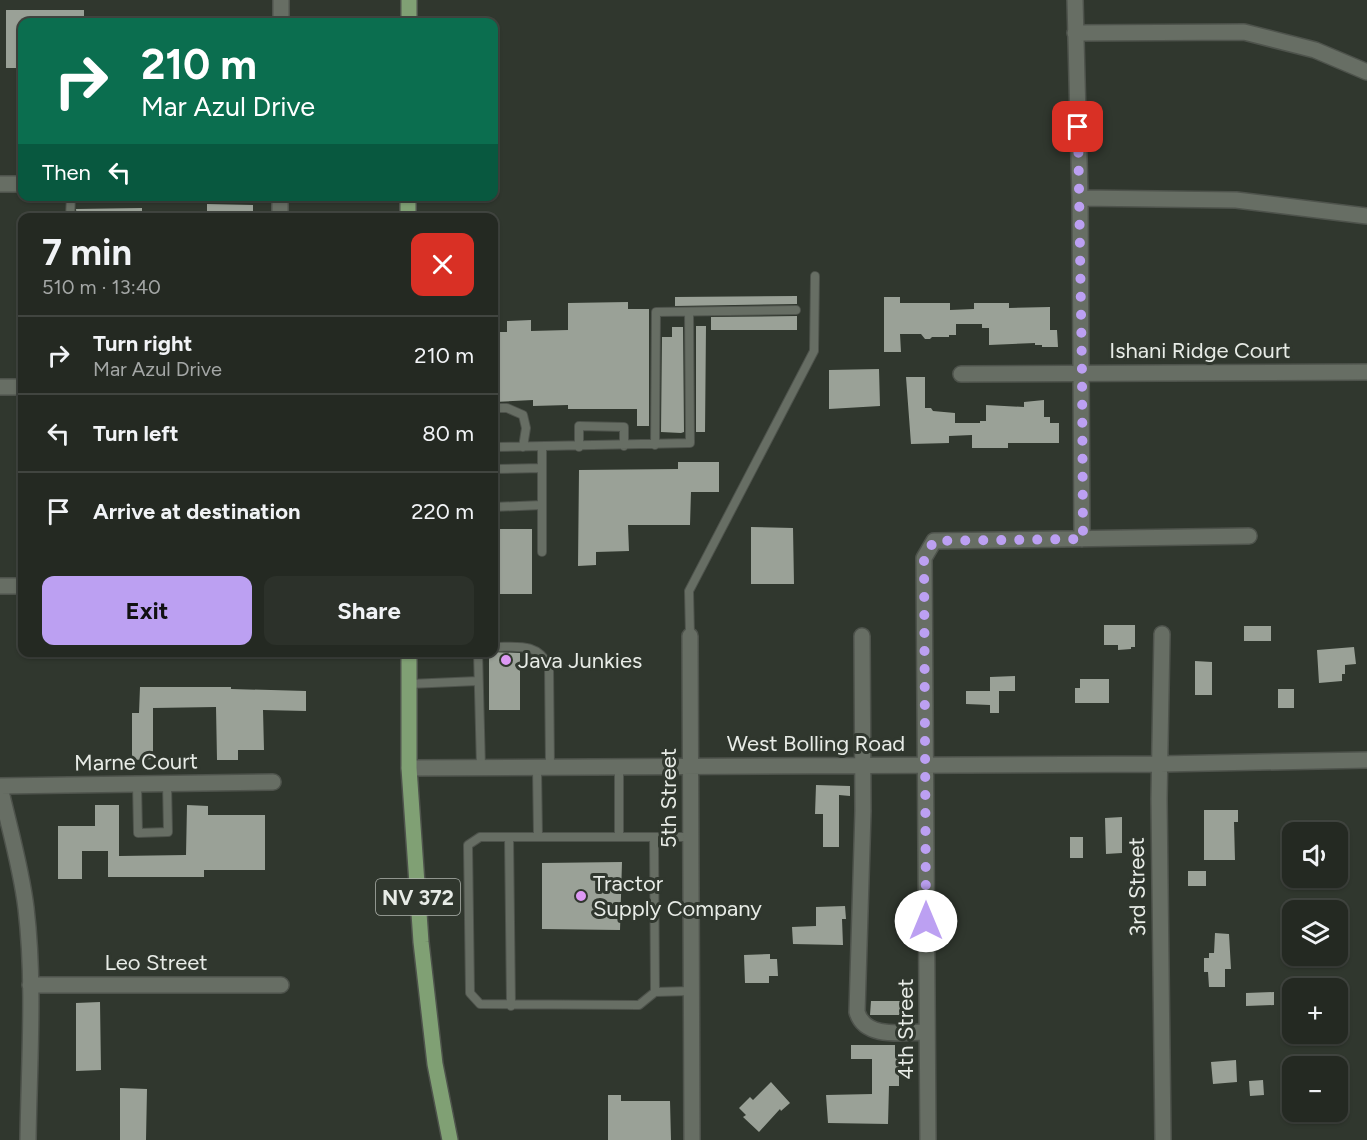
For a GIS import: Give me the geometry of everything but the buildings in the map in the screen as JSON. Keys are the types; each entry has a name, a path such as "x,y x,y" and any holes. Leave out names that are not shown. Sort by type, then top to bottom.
{"main road":[{"path":"409,0 409,18"},
{"name":"NV 372","path":"409,657 409,768 420,942 435,1064 450,1140"}],"street":[{"path":"281,0 281,18"},
{"path":"1075,0 1080,198 1083,539 1249,536"},
{"path":"1075,33 1244,32 1315,50 1367,72"},
{"path":"0,184 18,184"},
{"path":"1080,198 1236,200 1367,216"},
{"name":"Ishani Ridge Court","path":"962,374 1367,372"},
{"path":"0,387 18,387"},
{"name":"4th Street","path":"928,1140 924,558 934,541 1083,539"},
{"path":"0,586 18,586"},
{"name":"3rd Street","path":"1162,634 1160,764 1163,1140"},
{"name":"5th Street","path":"690,636 692,1140"},
{"path":"862,636 863,811 857,1012 859,1021 867,1028 882,1032 927,1032"},
{"name":"West Bolling Road","path":"409,768 1160,764 1367,760"},
{"name":"Marne Court","path":"0,787 273,782"},
{"path":"0,787 18,862 26,908 30,985 28,1140"},
{"name":"Leo Street","path":"30,985 281,985"}],"lane":[{"path":"690,636 690,591 814,351 815,276"},
{"path":"655,446 656,312 796,310"},
{"path":"498,447 655,446 690,443 689,312"},
{"path":"498,408 507,408 523,415 526,429 523,447"},
{"path":"579,447 579,426 624,427 624,446"},
{"path":"542,447 542,552"},
{"path":"498,469 542,468"},
{"path":"498,507 542,506"},
{"path":"498,647 530,648 542,654 549,666 538,837"},
{"path":"477,657 481,768"},
{"path":"409,684 478,681"},
{"path":"619,767 619,837"},
{"path":"137,784 138,833 168,832 167,784"},
{"path":"690,837 480,837 468,845 470,993 480,1004 639,1005 655,992 691,991"},
{"path":"509,837 512,1006"},
{"path":"654,837 655,992"}],"place":[{"name":"Java Junkies","path":"506,660"},
{"name":"Tractor Supply Company","path":"581,896"}],"route":[{"path":"926,921 924,558 934,541 1083,539 1078,127"}]}
